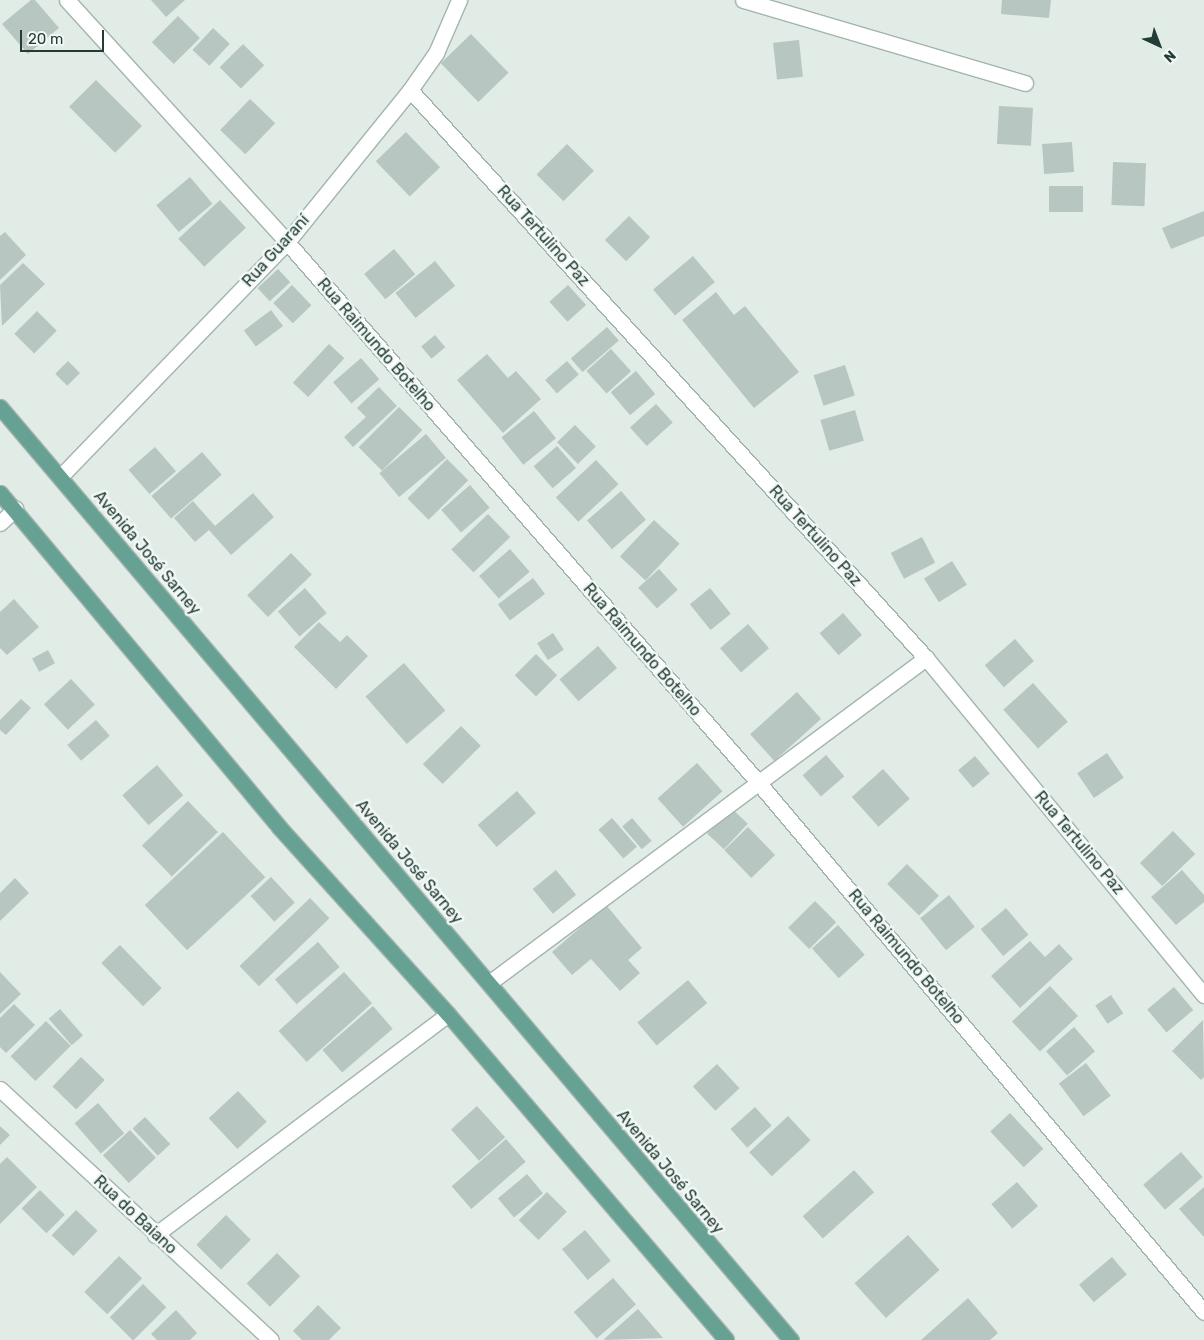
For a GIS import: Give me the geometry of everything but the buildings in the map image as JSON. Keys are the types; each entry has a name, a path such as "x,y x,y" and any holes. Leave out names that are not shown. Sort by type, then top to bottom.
{"main road":[{"name":"Avenida José Sarney","path":"0,407 791,1340"},
{"path":"0,493 279,827 448,1014 726,1340"}],"street":[{"name":"Rua Raimundo Botelho","path":"67,0 287,242 757,781 1204,1312"},
{"name":"Rua Guaraní","path":"60,477 287,242 410,90 436,53 459,0"},
{"path":"743,0 1026,83"},
{"name":"Rua Tertulino Paz","path":"410,90 926,658 1204,994"},
{"path":"0,523 15,509"},
{"path":"488,983 757,781 926,658"},
{"path":"155,1235 448,1014"},
{"name":"Rua do Baiano","path":"0,1089 155,1235 271,1340"}]}
